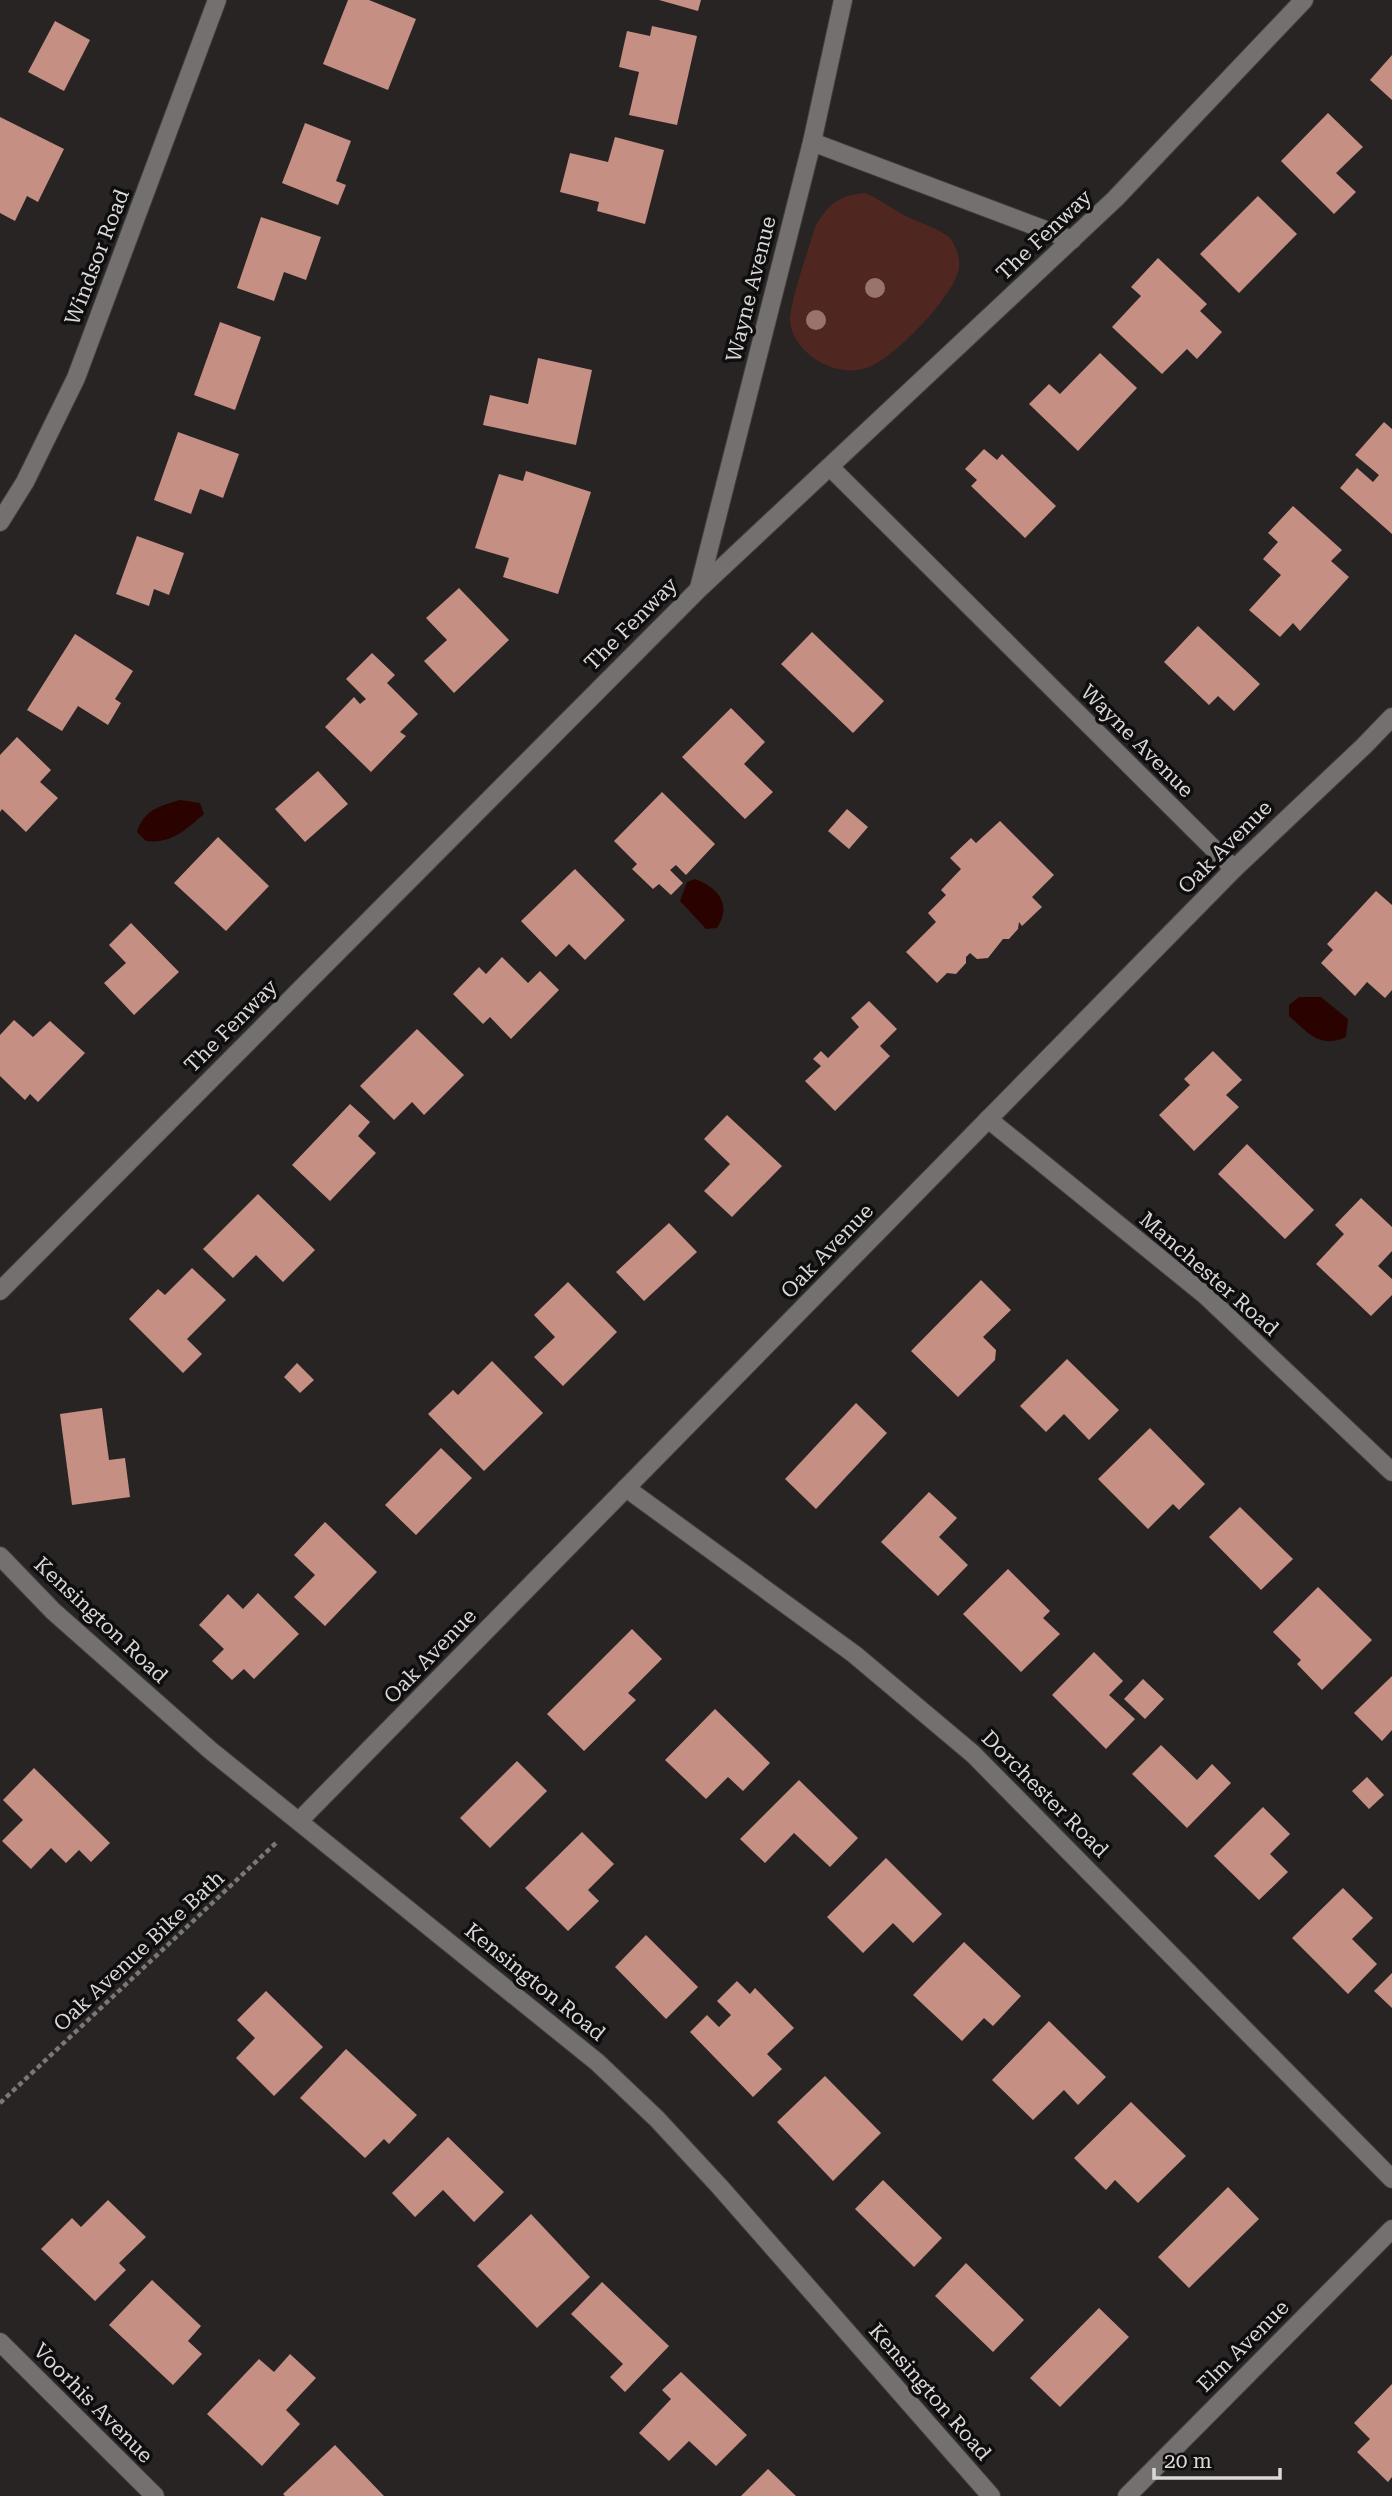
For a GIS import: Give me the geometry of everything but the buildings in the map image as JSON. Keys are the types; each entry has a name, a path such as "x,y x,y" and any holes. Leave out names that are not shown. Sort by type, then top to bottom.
{"street":[{"name":"Windsor Road","path":"0,522 24,482 76,378 218,0"},
{"name":"Wayne Avenue","path":"699,589 812,142 843,0"},
{"name":"The Fenway","path":"0,1291 699,589 1115,199 1304,0"},
{"path":"812,142 1072,240"},
{"name":"Wayne Avenue","path":"830,467 1234,869"},
{"name":"Oak Avenue","path":"299,1821 1234,869 1390,723"},
{"name":"Manchester Road","path":"988,1119 1205,1295 1392,1472"},
{"name":"Dorchester Road","path":"626,1488 854,1654 973,1754 1392,2179"},
{"name":"Kensington Road","path":"0,1556 74,1630 210,1750 597,2062 657,2119 720,2187 991,2496"},
{"name":"Elm Avenue","path":"1127,2496 1392,2229"},
{"name":"Voorhis Avenue","path":"0,2342 155,2496"}],"path":[{"name":"Oak Avenue Bike Bath","path":"0,2103 299,1821"}],"shaded area":[{"path":"865,193 947,236 957,252 959,268 955,280 935,310 906,340 877,363 859,370 844,370 824,364 803,349 792,331 791,312 815,227 835,202 847,196"},
{"path":"180,800 200,803 204,814 171,838 146,841 137,832 148,814"},
{"path":"695,879 711,887 721,898 723,912 717,928 706,929 680,901 687,882"},
{"path":"1299,997 1321,997 1348,1019 1346,1037 1322,1040 1302,1028 1289,1016 1289,1005"}]}
